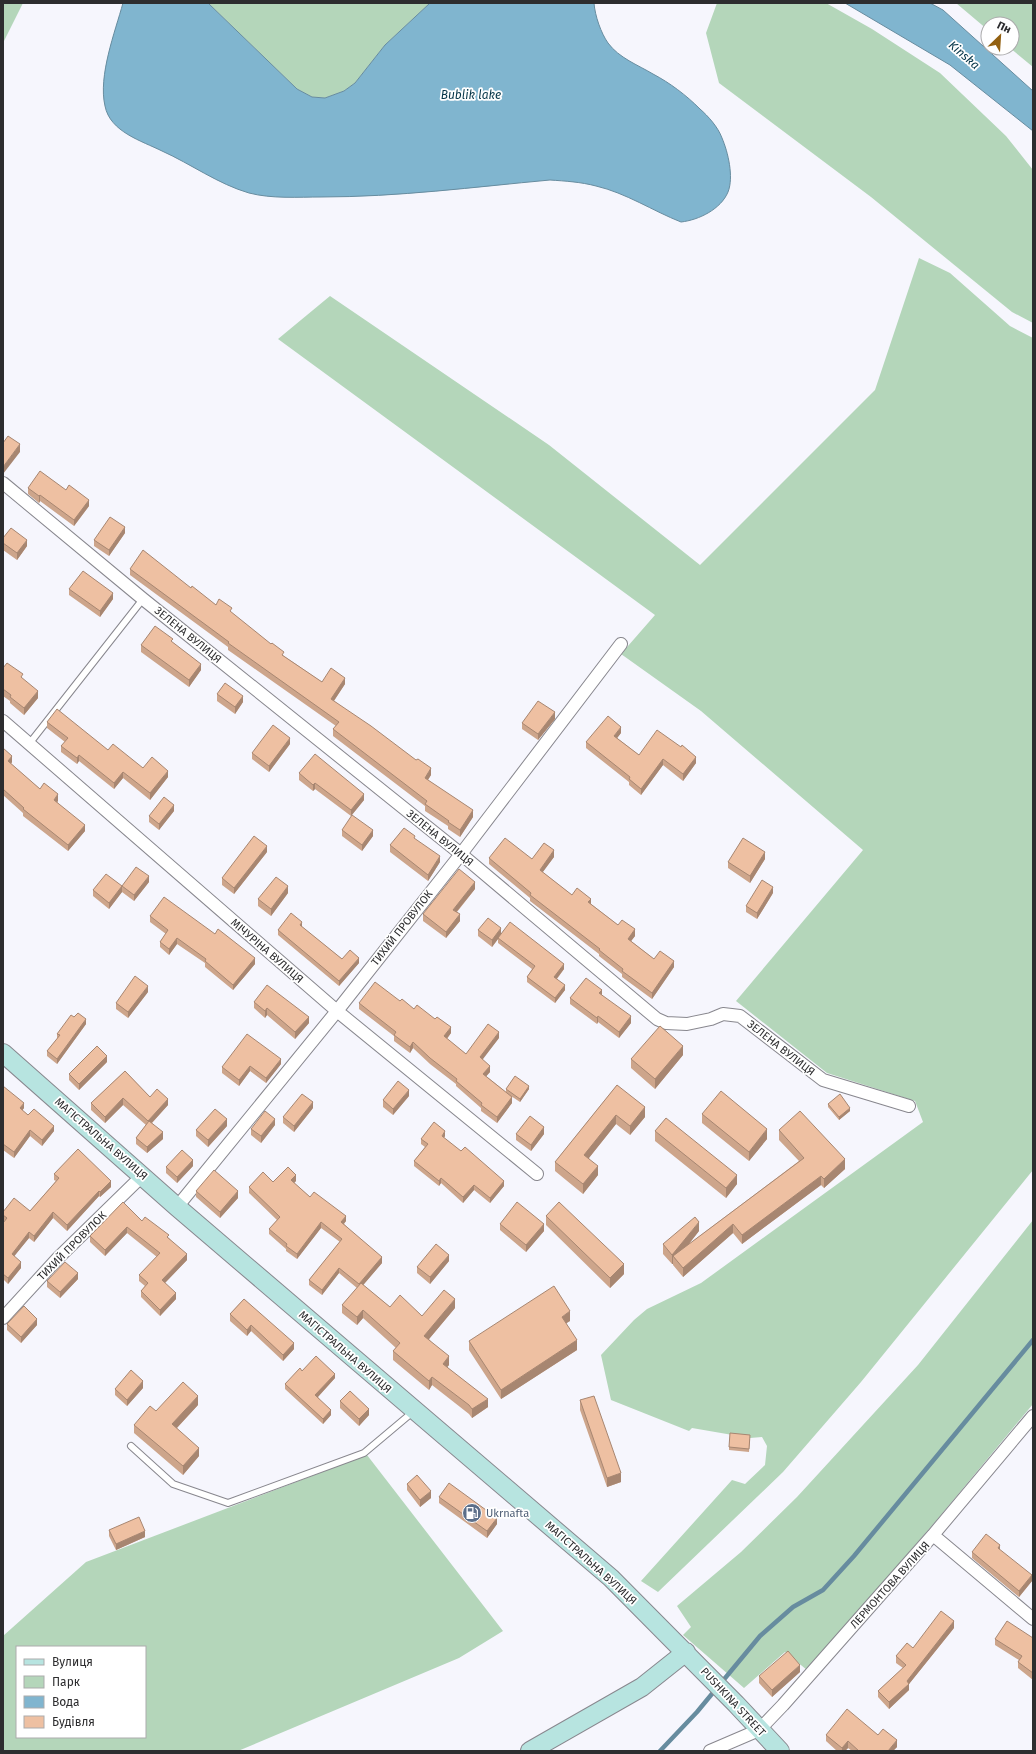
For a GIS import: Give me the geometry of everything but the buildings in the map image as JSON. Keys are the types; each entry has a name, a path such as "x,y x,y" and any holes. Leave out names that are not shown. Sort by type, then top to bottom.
{"main road":[{"name":"МАГІСТРАЛЬНА ВУЛИЦЯ","path":"3,1053 177,1207 611,1578 686,1652"},
{"name":"PUSHKINA STREET","path":"686,1652 736,1704 758,1730 780,1751"},
{"path":"530,1751 642,1687 686,1652"}],"street":[{"name":"ЗЕЛЕНА ВУЛИЦЯ","path":"3,483 143,598 461,854 657,1019 666,1023 687,1024 711,1019 723,1014 740,1016 823,1080 909,1106"},
{"name":"ТИХИЙ ПРОВУЛОК","path":"177,1207 337,1011 461,854 621,644"},
{"name":"МІЧУРІНА ВУЛИЦЯ","path":"3,721 337,1011 537,1174"},
{"name":"ТИХИЙ ПРОВУЛОК","path":"3,1318 58,1258 142,1176"},
{"path":"933,1535 1033,1416"},
{"name":"ЛЕРМОНТОВА ВУЛИЦЯ","path":"758,1730 784,1705 933,1535 1033,1619"},
{"path":"710,1751 758,1730"}],"lane":[{"path":"29,744 143,598"},
{"path":"131,1446 173,1484 228,1503 364,1453 414,1411"}],"green space":[{"path":"3,3 23,3 3,43"},
{"path":"208,3 430,3 385,45 355,83 344,91 325,98 312,97 297,89"},
{"path":"717,3 826,3 872,29 940,73 1006,136 1033,170 1033,323 1012,312 871,197 719,83 706,33"},
{"path":"956,3 1033,3 1033,67 1020,56 1020,16 980,16 980,23"},
{"path":"919,258 950,273 1010,326 1033,338 1033,1170 861,1382 783,1472 658,1592 641,1581 732,1480 745,1484 765,1465 767,1446 762,1437 750,1438 692,1428 689,1431 611,1400 601,1355 634,1320 647,1309 701,1283 923,1122 915,1101 827,1073 736,1001 863,850 701,711 621,654 655,615 278,339 330,296 549,445 700,565 875,390"},
{"path":"1033,1220 1033,1404 936,1521 807,1670 785,1652 744,1688 683,1635 691,1627 677,1606 741,1552 797,1497 918,1365"},
{"path":"367,1455 503,1631 459,1658 238,1751 3,1751 3,1636 86,1562"}],"water":[{"name":"Bublik lake","path":"123,3 208,3 297,89 312,97 325,98 344,91 355,83 385,45 430,3 594,3 597,19 605,39 612,48 623,57 678,90 703,112 715,126 722,138 728,157 730,186 725,198 709,213 695,219 681,222 607,189 567,181 550,180 436,191 350,197 285,197 249,193 215,179 173,156 136,139 113,123 105,106 103,94 104,81 108,54"},
{"name":"Kinska","path":"845,3 930,3 943,10 980,43 980,56 994,56 1033,91 1033,131 950,65"}],"waterway":[{"path":"721,1683 760,1636 793,1607 823,1590 854,1556 1033,1340"},
{"path":"660,1751 697,1712 716,1689"}],"place":[{"name":"Ukrnafta","path":"472,1513"}]}
